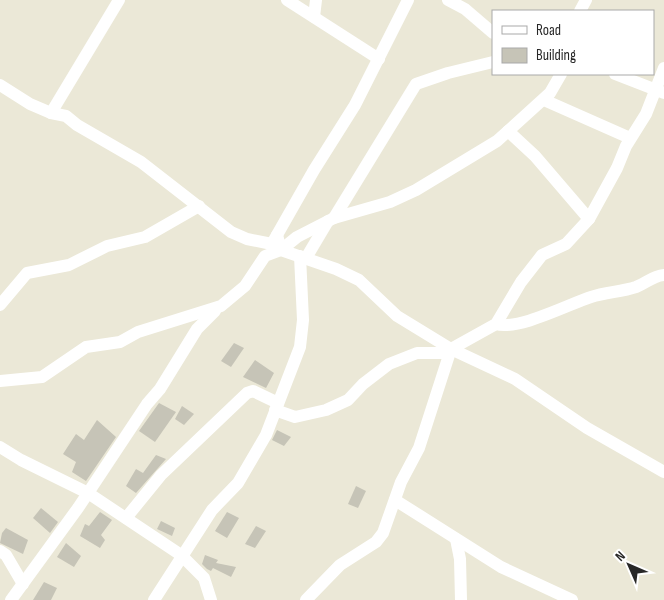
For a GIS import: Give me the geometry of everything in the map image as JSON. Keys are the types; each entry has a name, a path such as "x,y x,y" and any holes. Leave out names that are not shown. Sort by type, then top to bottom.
{"street":[{"path":"51,114 119,0"},
{"path":"287,0 379,59"},
{"path":"314,17 316,0"},
{"path":"10,600 88,493 147,404 160,389 188,342 203,323 245,286 276,243 314,170 355,106 408,0"},
{"path":"448,0 465,9 492,31"},
{"path":"154,600 181,555 212,510 238,483 260,448 300,347 302,334 303,257 331,220 416,84 448,73 492,62"},
{"path":"126,518 161,475 246,394 253,391 295,417 326,410 348,400 363,384 389,364 417,353 450,351 496,324 521,282 542,255 566,244 589,219 603,196 630,138 661,91 664,68"},
{"path":"276,243 297,237 331,220 390,202 416,190 482,151 508,131 544,100 556,85 561,75"},
{"path":"618,75 661,91"},
{"path":"0,84 26,102 51,114 63,115 141,162 239,236 276,243 303,257 359,280 397,316 450,351 515,379 587,428 664,472"},
{"path":"544,100 630,138"},
{"path":"508,131 540,161 589,219"},
{"path":"0,305 27,273 69,265 108,246 145,236 199,206"},
{"path":"496,324 502,326 552,313 588,298 631,288 652,277 664,275"},
{"path":"0,381 42,377 86,347 120,342 138,332 204,313 221,306"},
{"path":"306,600 340,565 376,542 383,533 401,482 419,448 450,351"},
{"path":"0,447 21,460 88,493 181,555 204,578 211,600"},
{"path":"395,500 501,568 572,600"},
{"path":"456,539 460,559 461,600"},
{"path":"0,551 6,555 23,584"}],"building":[{"path":"234,343 244,348 231,367 221,361"},
{"path":"255,360 274,373 266,388 243,377"},
{"path":"159,403 176,412 155,442 139,431"},
{"path":"182,406 194,414 184,425 175,419"},
{"path":"97,420 116,437 86,481 72,472 76,462 63,454 76,434 84,440"},
{"path":"277,430 291,437 284,446 272,440"},
{"path":"156,455 166,459 136,493 126,486 136,469 143,473"},
{"path":"356,486 366,491 358,508 348,504"},
{"path":"41,508 58,522 50,533 33,518"},
{"path":"100,512 112,520 101,535 105,540 100,548 80,536 85,524 89,526"},
{"path":"227,512 239,518 227,538 215,531"},
{"path":"161,521 175,528 172,536 157,529"},
{"path":"256,526 266,531 255,548 245,544"},
{"path":"6,528 28,540 23,554 0,543 2,533"},
{"path":"66,543 81,556 74,567 57,557"},
{"path":"205,555 218,560 216,563 236,567 231,577 213,568 211,571 207,569 202,564"},
{"path":"44,582 57,588 51,600 33,600"}]}
